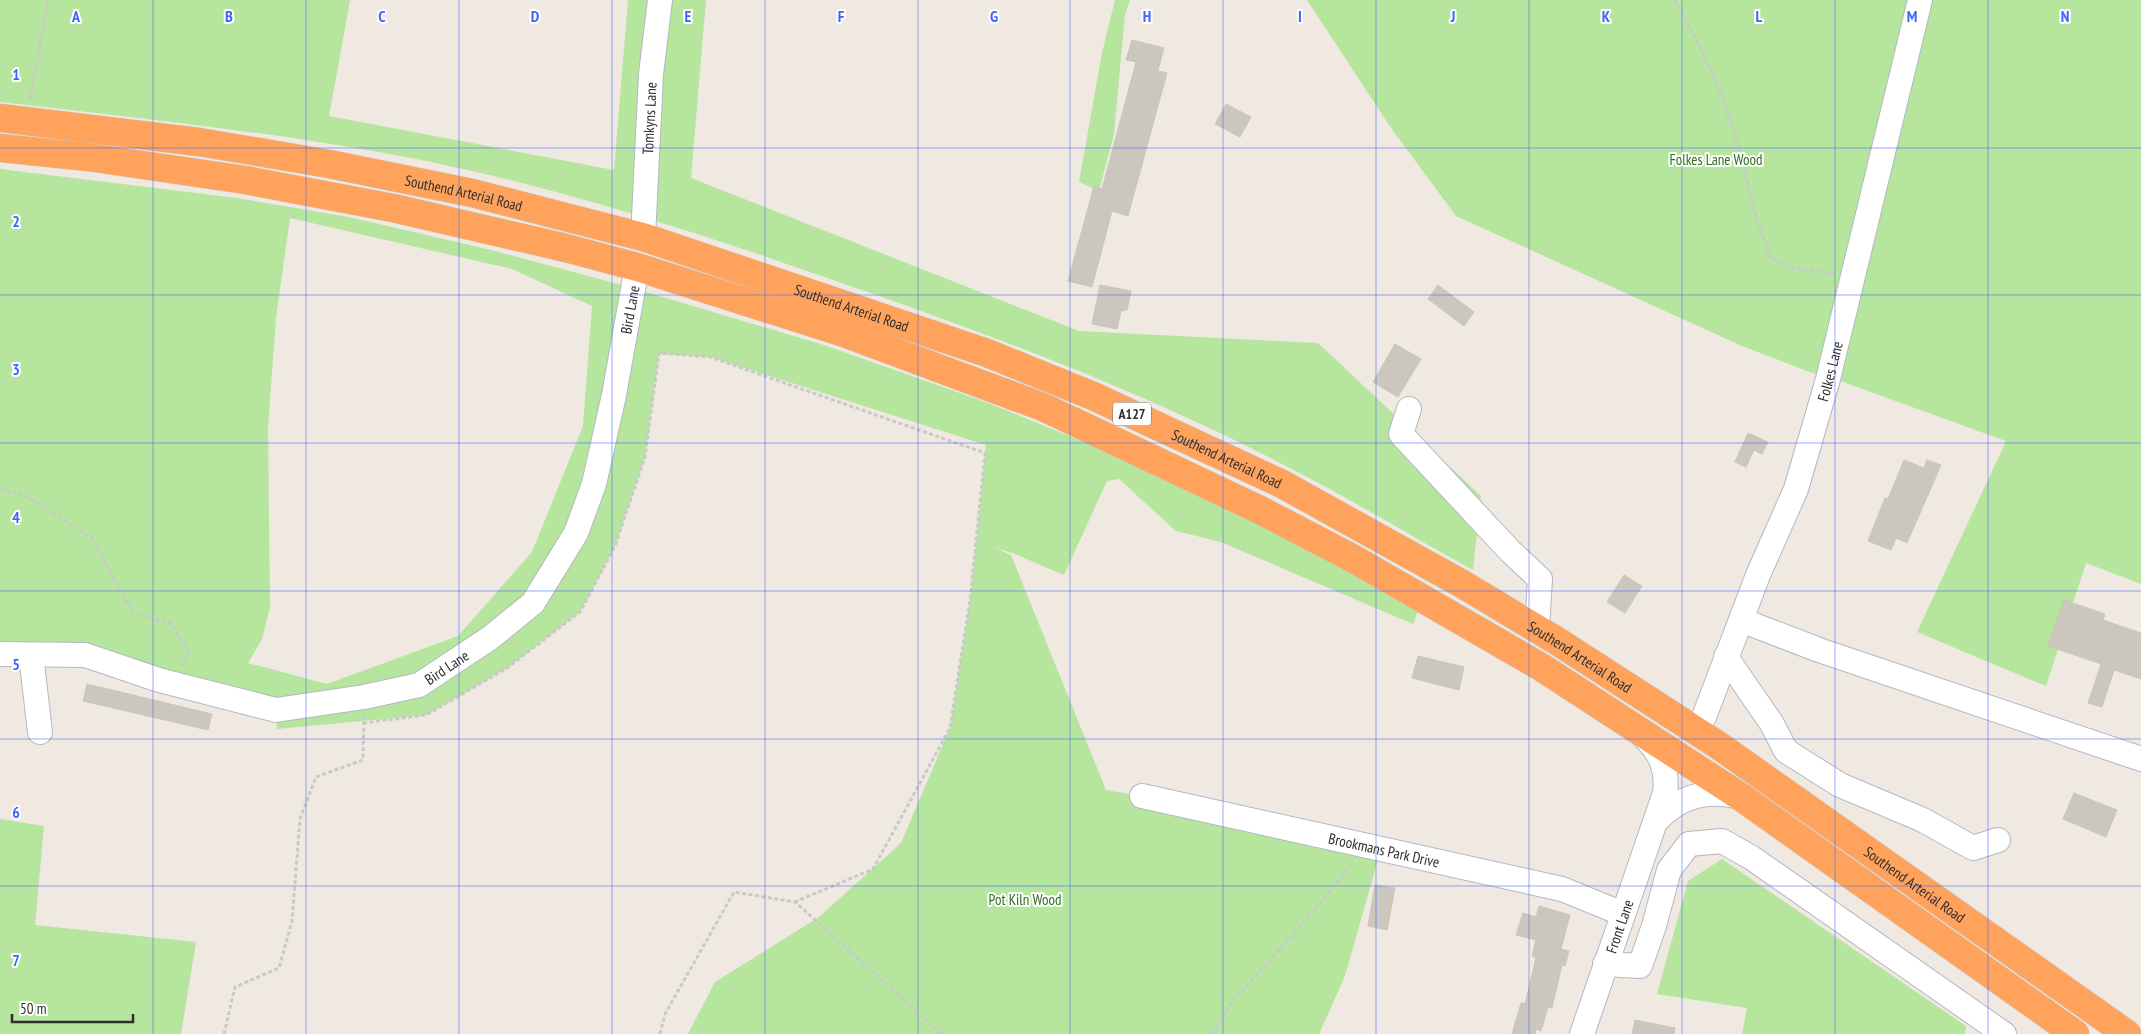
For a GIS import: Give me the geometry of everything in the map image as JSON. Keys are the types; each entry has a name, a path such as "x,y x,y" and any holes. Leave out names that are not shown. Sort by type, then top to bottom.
{"highway":[{"name":"Southend Arterial Road","path":"0,118 199,142 329,164 472,193 643,237 987,353 1093,396 1282,484 1456,581 1537,629 1694,729 2127,1034"},
{"name":"Southend Arterial Road","path":"0,148 98,159 245,180 393,208 637,267 841,332 1043,407 1260,510 1354,559 1533,662 1630,722 1742,798 2075,1034"}],"street":[{"name":"Tomkyns Lane","path":"643,237 651,74 660,0"},
{"name":"Folkes Lane","path":"1694,729 1704,716 1726,657 1796,489 1828,379 1854,276 1898,84 1920,0"},
{"name":"Bird Lane","path":"0,654 86,655 178,685 276,710 364,697 419,686 490,638 533,603 576,533 594,484 614,395 637,267"},
{"path":"1409,409 1400,434 1510,551 1540,579 1537,629"},
{"path":"1741,620 1819,650 2141,759"},
{"path":"31,655 40,732"},
{"path":"1726,657 1772,724 1786,751 1840,785 1923,820 1973,848 1998,840"},
{"name":"Front Lane","path":"1582,1034 1604,964 1657,820 1666,788 1663,763 1653,745 1630,722"},
{"path":"1657,820 1674,805 1696,795 1719,793 1742,798"},
{"name":"Brookmans Park Drive","path":"1142,796 1562,889 1623,914"},
{"path":"1604,964 1640,966 1654,926 1669,870 1690,844 1722,842 1752,858 2004,1034"}],"path":[{"path":"30,101 48,0"},
{"path":"1675,0 1705,57 1722,96 1738,145 1756,217 1770,256 1788,267 1808,272 1854,276"},
{"path":"364,723 426,715 507,668 580,612 615,546 645,457 659,354 710,357 985,453 970,600 950,728 873,869 795,902 734,892 665,1014 660,1034"},
{"path":"0,488 24,495 92,538 133,613 170,623 188,650 178,685"},
{"path":"224,1034 235,987 278,968 292,921 300,819 316,777 363,760 364,697"},
{"path":"1212,1034 1232,1002 1292,936 1367,846"},
{"path":"795,902 942,1034"}],"green space":[{"path":"0,0 350,0 329,116 614,170 628,0 706,0 691,178 1079,331 1318,343 1481,496 1473,570 1288,467 1184,416 1131,393 1024,349 916,309 695,233 526,184 411,158 257,133 0,102"},
{"path":"1115,0 1130,0 1125,14 1114,134 1099,191 1079,182 1102,53"},
{"name":"Folkes Lane Wood","path":"1307,0 2141,0 2141,584 2086,563 2046,686 1917,632 2006,441 1829,377 1828,379 1742,346 1456,216 1391,128"},
{"name":"Pot Kiln Wood","path":"0,169 237,198 349,217 491,250 633,288 827,346 991,404 1177,480 1421,603 1413,624 1221,542 1176,531 1119,479 1107,481 1064,575 1015,554 993,547 1011,555 1106,790 1142,796 1380,853 1345,976 1319,1034 688,1034 715,982 819,917 901,843 950,728 971,593 986,445 710,357 659,354 645,457 615,546 580,612 507,668 426,715 277,729 276,710 84,662 0,661","holes":["290,218 512,269 592,306 583,426 532,552 458,636 327,684 248,663 262,639 270,608 268,427 276,318"]},
{"path":"0,819 44,826 35,925 196,942 181,1034 0,1034"},
{"path":"1722,859 1966,1026 1965,1034 1742,1034 1747,1008 1657,994 1688,881"}],"building":[{"path":"1132,40 1164,48 1158,71 1167,73 1128,216 1112,211 1092,287 1068,281 1094,186 1102,189 1136,62 1126,60"},
{"path":"1226,104 1251,117 1240,137 1215,124"},
{"path":"1100,285 1131,291 1127,310 1121,311 1117,329 1092,324"},
{"path":"1438,285 1474,312 1464,326 1428,299"},
{"path":"1395,344 1421,359 1398,397 1373,382"},
{"path":"1748,433 1768,442 1762,454 1754,450 1746,467 1735,462"},
{"path":"1904,460 1924,468 1927,460 1941,465 1907,543 1896,538 1891,550 1868,541 1885,498 1888,499"},
{"path":"1624,575 1642,586 1625,613 1607,602"},
{"path":"2064,600 2105,614 2103,620 2141,633 2141,679 2114,670 2102,707 2088,703 2101,664 2048,646"},
{"path":"1418,656 1464,667 1459,690 1412,678"},
{"path":"87,684 212,714 208,730 83,701"},
{"path":"2074,793 2117,810 2106,837 2063,819"},
{"path":"1375,885 1395,888 1387,930 1368,926"},
{"path":"1539,906 1570,915 1561,949 1569,951 1565,966 1562,965 1552,1008 1548,1007 1541,1031 1536,1029 1535,1034 1512,1034 1521,1003 1525,1004 1536,958 1532,956 1536,940 1516,935 1523,913 1536,917"},
{"path":"1635,1020 1675,1028 1674,1034 1632,1034"}]}
